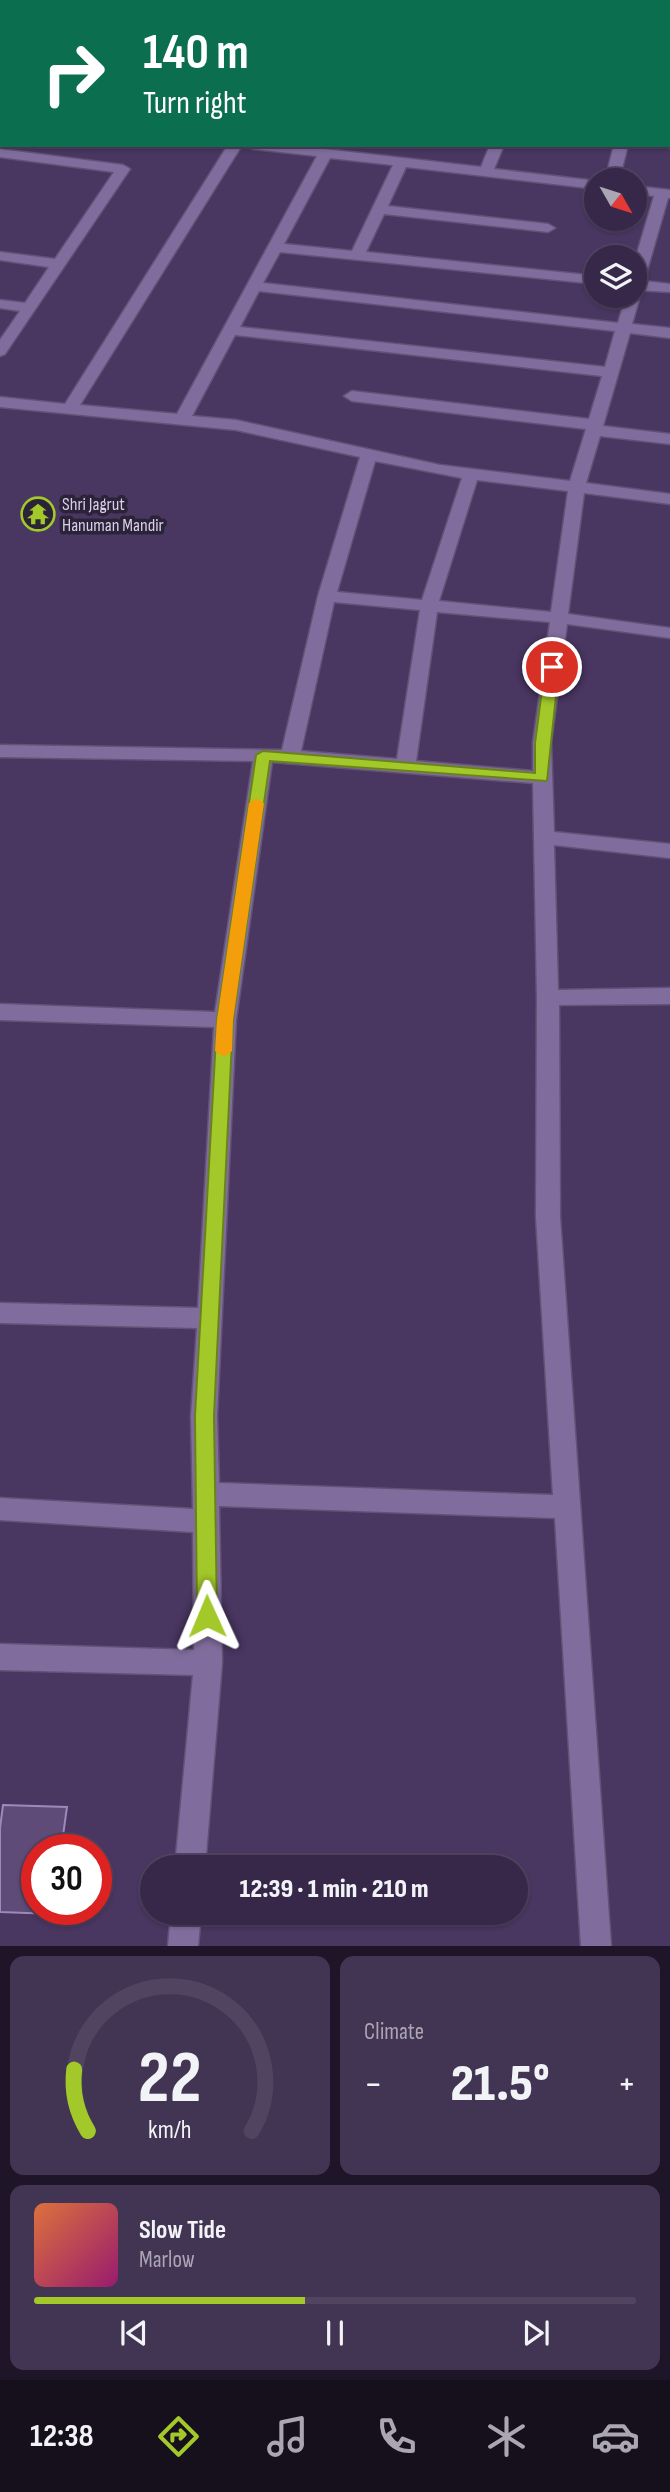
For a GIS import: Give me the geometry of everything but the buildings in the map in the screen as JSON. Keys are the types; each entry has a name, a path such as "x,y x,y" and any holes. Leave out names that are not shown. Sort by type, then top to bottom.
{"street":[{"path":"70,409 234,147"},
{"path":"269,147 584,184"},
{"path":"486,173 496,147"},
{"path":"615,168 620,147"},
{"path":"0,153 123,169 0,351"},
{"path":"182,420 325,154"},
{"path":"357,255 401,163"},
{"path":"647,250 666,194 648,192"},
{"path":"379,209 548,228"},
{"path":"275,247 584,279"},
{"path":"0,256 59,264"},
{"path":"254,286 670,333"},
{"path":"647,286 670,288"},
{"path":"0,304 30,308"},
{"path":"596,1946 548,1217 548,998 542,743 577,487 629,308"},
{"path":"230,330 610,372"},
{"path":"352,396 670,439"},
{"path":"0,402 236,425 369,455 471,474 670,499"},
{"path":"290,756 327,596 369,455"},
{"path":"407,766 429,606 471,474"},
{"path":"327,596 559,618 670,633"},
{"path":"0,751 290,756 542,778"},
{"path":"191,1855 208,1663 204,1416 225,1020 263,755"},
{"path":"543,837 670,852"},
{"path":"548,998 670,996"},
{"path":"0,1012 225,1020"},
{"path":"0,1312 209,1318"},
{"path":"206,1494 567,1507"},
{"path":"0,1509 206,1521"},
{"path":"0,1657 208,1663"},
{"path":"183,1946 185,1925"}],"slow traffic":[{"path":"224,1051 225,1020 256,803"}],"place":[{"name":"Shri Jagrut Hanuman Mandir","path":"38,514"}],"route":[{"path":"207,1616 204,1416 225,1020 263,755 542,778 542,743 552,667"}]}
